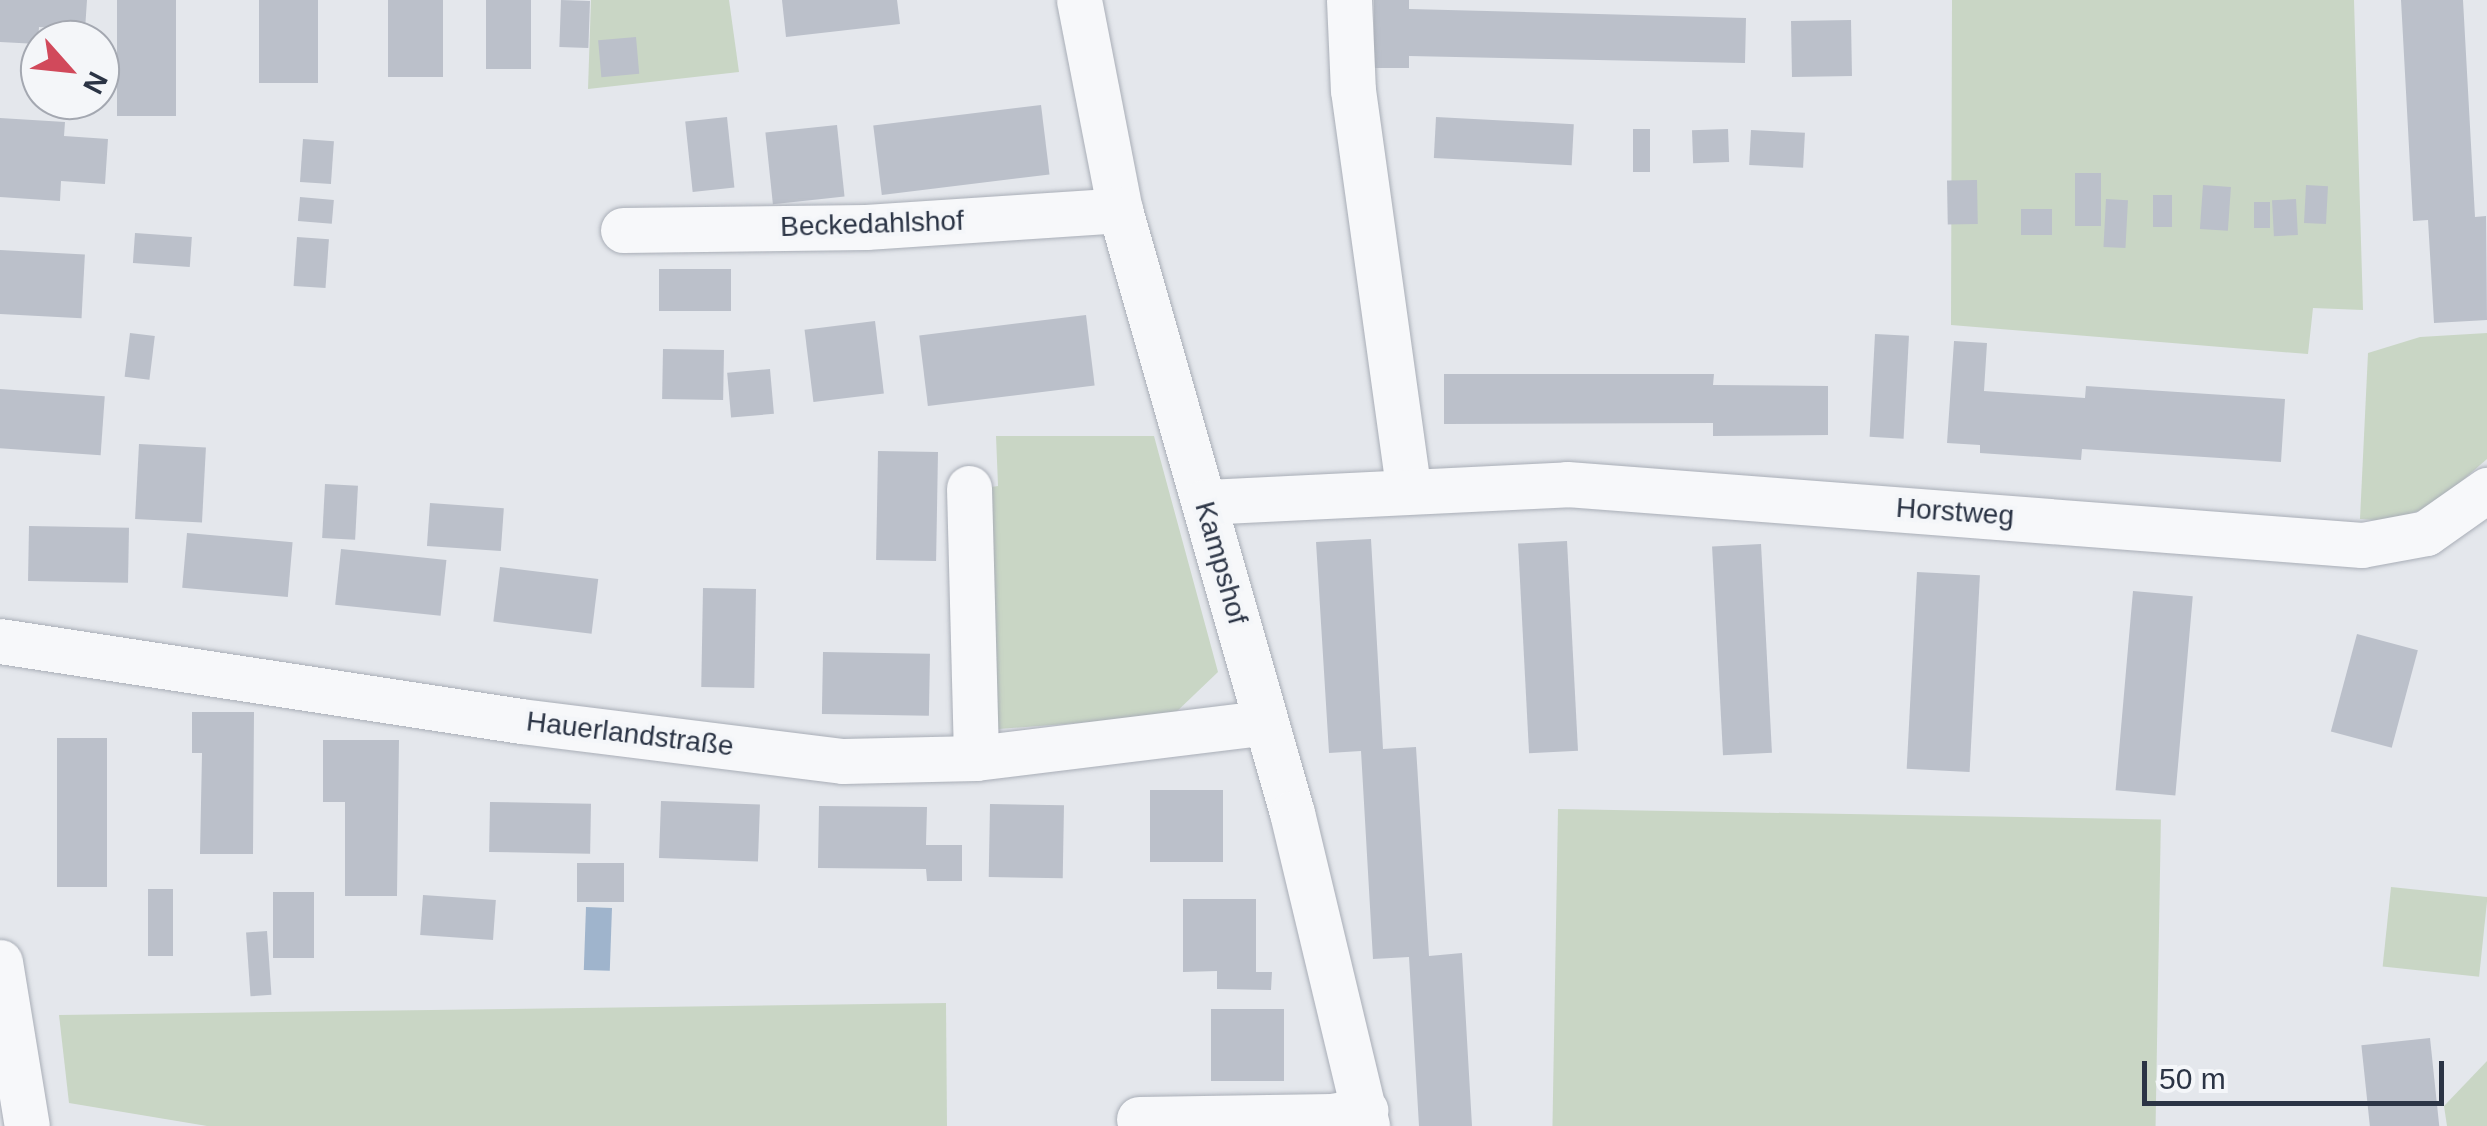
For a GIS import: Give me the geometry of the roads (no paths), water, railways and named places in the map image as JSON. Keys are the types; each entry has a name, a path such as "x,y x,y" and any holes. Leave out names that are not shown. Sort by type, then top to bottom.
{"street":[{"name":"Kampshof","path":"1079,0 1120,210 1204,502 1366,1118"},
{"path":"1349,0 1352,90 1408,487"},
{"name":"Beckedahlshof","path":"624,230 866,227 1120,210"},
{"name":"Horstweg","path":"1204,502 1408,487 1567,484 2362,546 2426,533 2487,490"},
{"path":"969,488 976,758"},
{"name":"Hauerlandstraße","path":"0,641 520,720 843,761 976,758 1263,723"},
{"path":"0,962 27,1126"},
{"path":"1138,1119 1366,1118"}],"water":[{"path":"586,907 612,908 610,971 584,970"}]}
